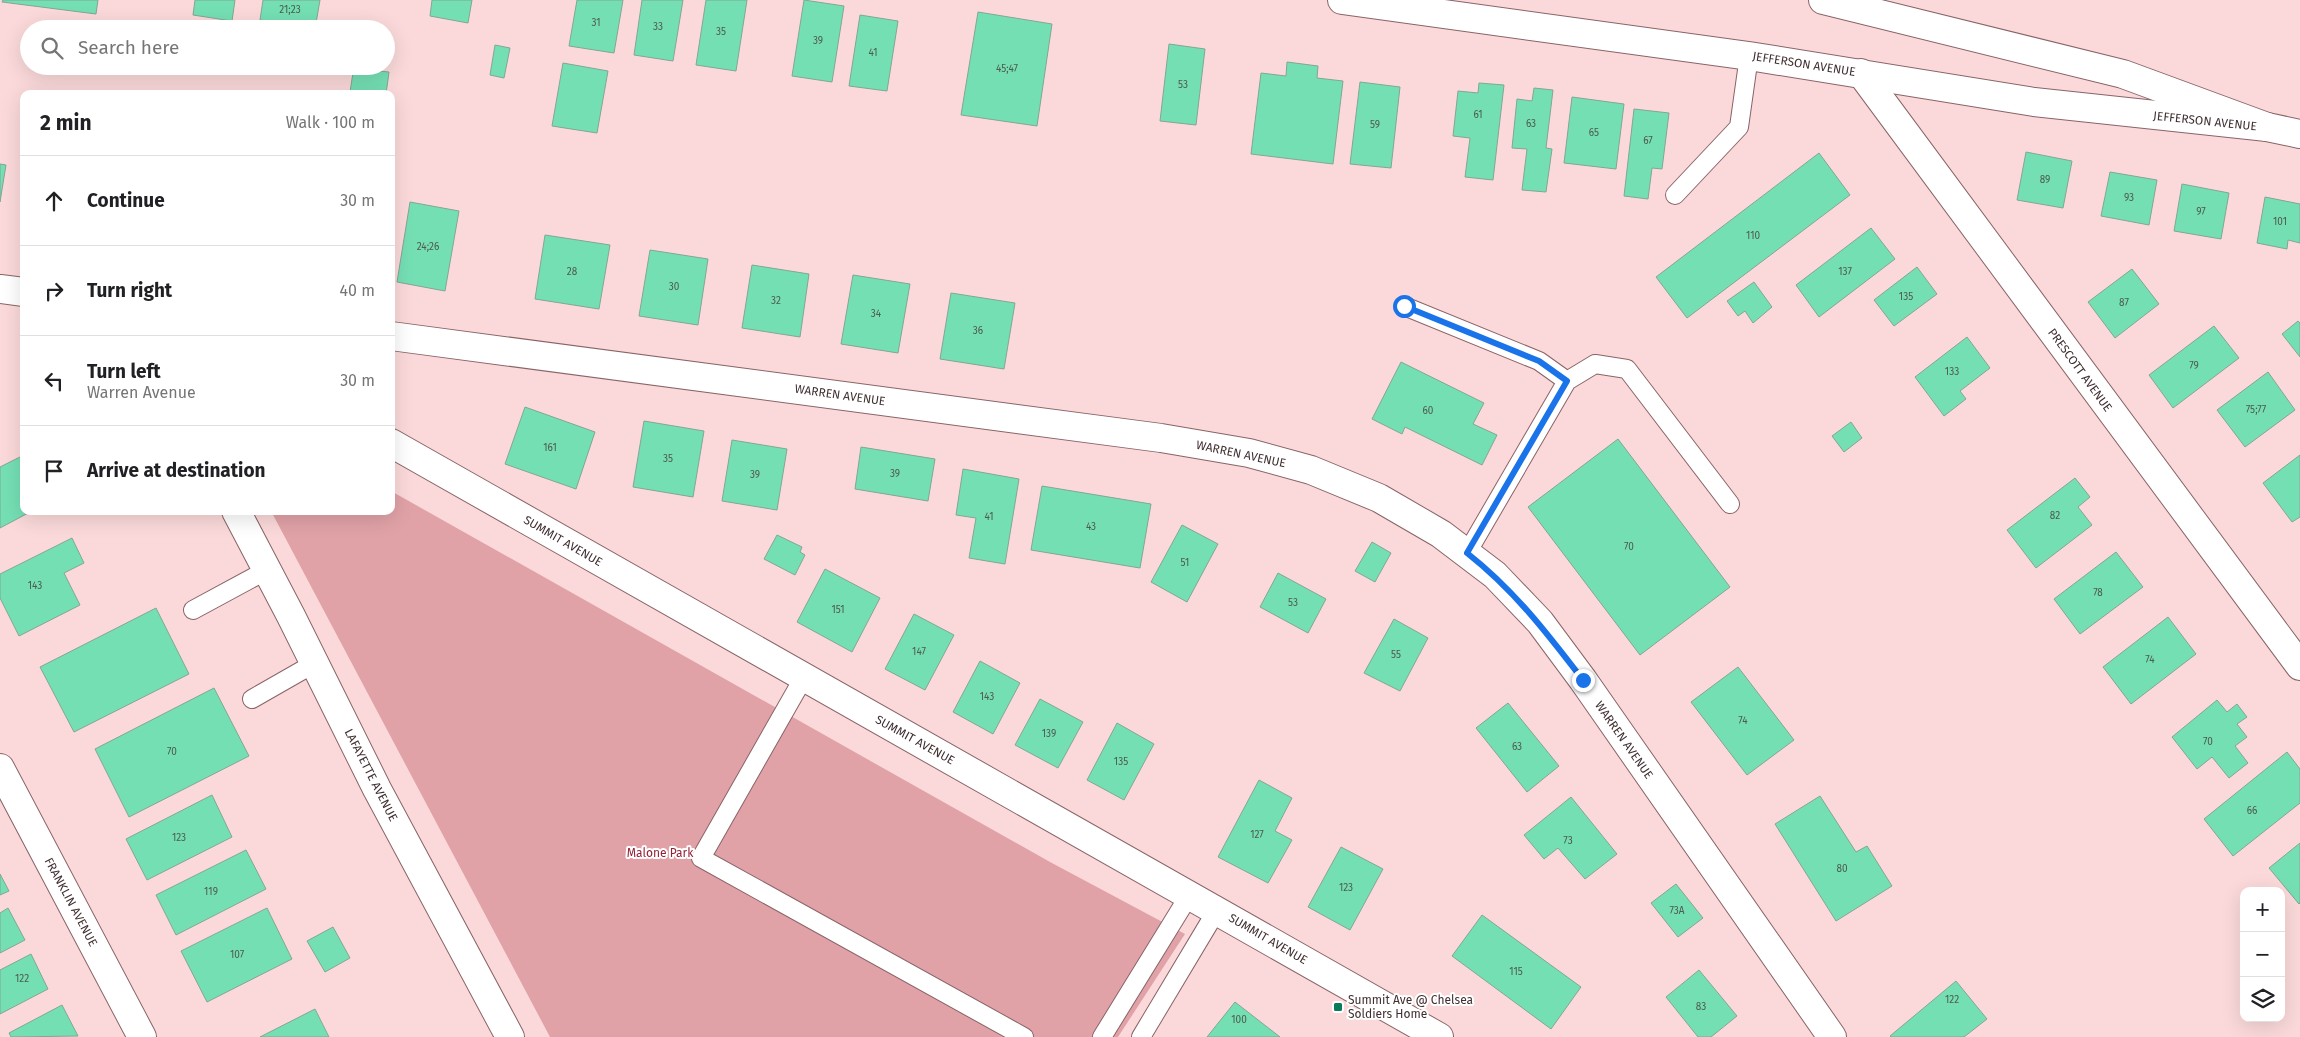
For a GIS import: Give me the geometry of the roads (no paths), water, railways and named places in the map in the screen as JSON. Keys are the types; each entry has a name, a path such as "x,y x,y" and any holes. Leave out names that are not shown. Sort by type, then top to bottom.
{"main road":[{"name":"JEFFERSON AVENUE","path":"1342,0 1861,72 2034,102 2267,127 2300,134"},
{"path":"1823,0 2123,74 2267,127"},
{"name":"PRESCOTT AVENUE","path":"1861,72 2300,666"},
{"name":"JEFFERSON AVENUE","path":"2267,127 2300,122"},
{"path":"0,289 20,292"},
{"name":"WARREN AVENUE","path":"395,337 1152,436 1249,453 1311,470 1379,498 1441,534 1495,575 1545,630 1832,1037"},
{"name":"SUMMIT AVENUE","path":"395,445 1190,894 1439,1037"},
{"name":"LAFAYETTE AVENUE","path":"238,515 315,663 377,789 510,1037"},
{"name":"FRANKLIN AVENUE","path":"0,768 142,1037"}],"lane":[{"path":"1675,195 1739,126 1749,56"},
{"path":"1404,306 1539,361 1567,381"},
{"path":"1467,553 1567,381 1595,364 1627,369 1730,504"},
{"path":"193,610 267,570"},
{"path":"252,699 315,663"},
{"path":"804,677 701,858 1024,1037"},
{"path":"1102,1037 1190,894"},
{"path":"1141,1037 1217,910"}],"place":[{"name":"Summit Ave @ Chelsea Soldiers Home","path":"1338,1007"}],"park label":[{"name":"Malone Park","path":"660,853"}]}
